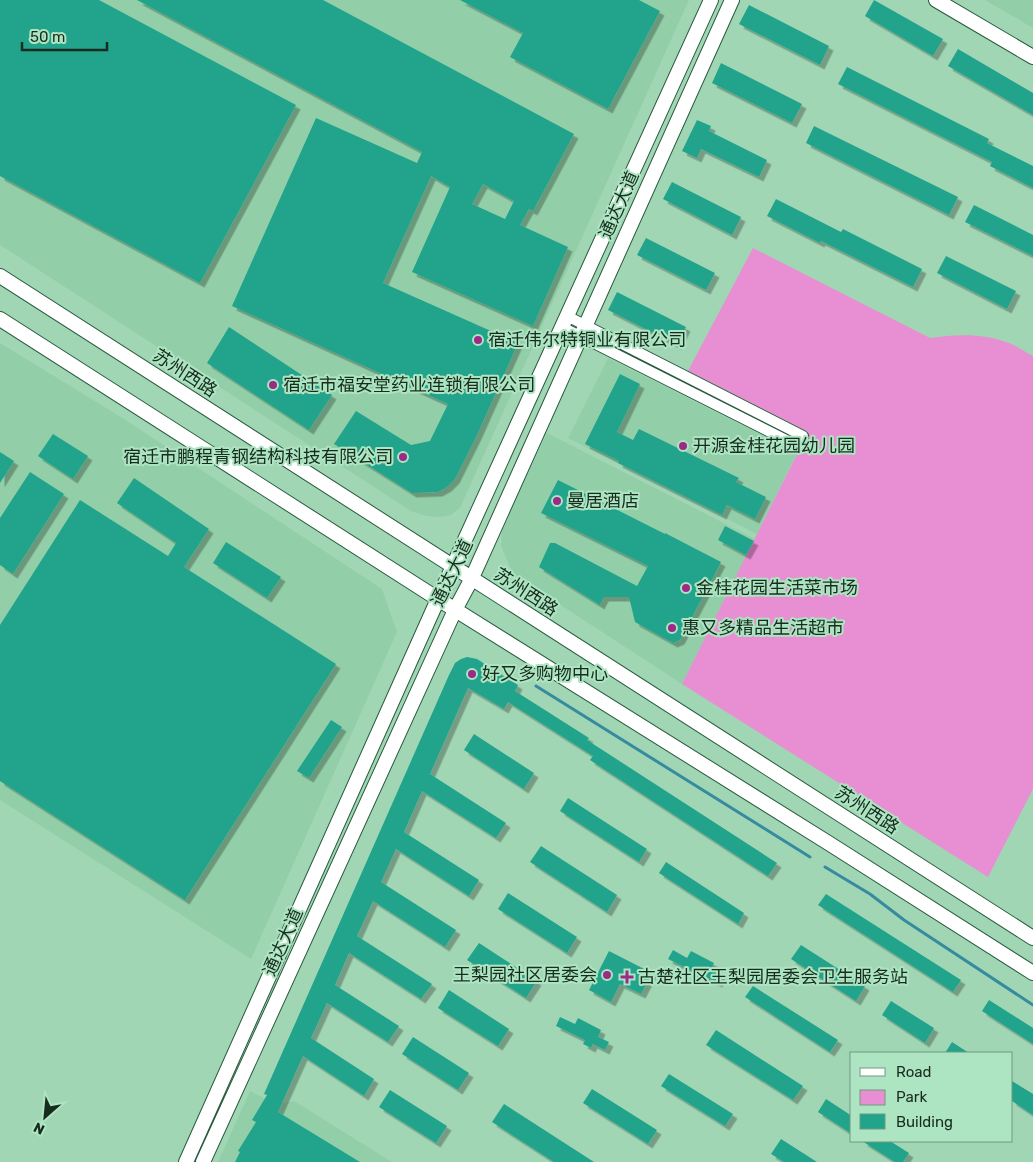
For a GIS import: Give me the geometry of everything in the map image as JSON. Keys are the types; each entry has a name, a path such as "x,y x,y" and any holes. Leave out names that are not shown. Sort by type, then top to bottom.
{"main road":[{"name":"通达大道","path":"186,1162 438,600 711,0"},
{"name":"通达大道","path":"204,1162 455,610 472,580 732,0"},
{"path":"936,0 1033,57"},
{"name":"苏州西路","path":"0,276 1033,938"},
{"path":"0,319 438,600 814,833 1033,973"}],"street":[{"path":"565,321 680,386 798,446 803,436 685,375 584,331"},
{"path":"680,386 685,375"},
{"path":"713,403 718,392"}],"shaded area":[{"path":"0,0 689,0 460,508 451,515 440,517 427,516 411,511 0,245"},
{"path":"985,0 1033,0 1033,28"},
{"path":"0,343 121,417 382,589 397,632 251,959 0,800"},
{"name":"开源金桂花园幼儿园","path":"608,358 797,453 757,534 568,438"},
{"path":"547,433 755,539 682,684 513,574 501,546 502,528"},
{"path":"250,1091 276,1104 294,1101 392,1162 218,1162"}],"green space":[{"path":"753,248 930,338 960,335 990,337 1012,344 1033,356 1033,789 988,877 682,684 808,432 688,371"}],"building":[{"path":"0,0 99,0 296,105 200,283 0,176"},
{"path":"137,0 323,0 574,134 533,211 529,209 520,225 568,247 533,326 412,272 450,187 431,176 383,283 518,343 455,479 438,492 412,493 334,444 356,411 411,445 430,441 448,404 232,306 316,118 417,163 422,152","holes":["483,184 514,201 505,219 472,204"]},
{"path":"460,0 639,0 660,11 608,109 510,57 523,33"},
{"path":"874,0 943,39 933,56 865,16"},
{"path":"749,5 829,46 820,65 739,24"},
{"path":"958,49 1033,93 1033,115 948,66"},
{"path":"721,63 802,104 792,123 712,83"},
{"path":"847,67 989,139 987,143 1033,166 1033,188 990,166 992,162 838,84"},
{"path":"697,120 711,126 709,131 767,160 759,177 701,149 697,158 682,151"},
{"path":"814,126 958,197 949,215 806,143"},
{"path":"672,182 741,217 732,235 663,199"},
{"path":"776,199 841,232 843,229 922,269 913,287 767,216"},
{"path":"974,205 1033,235 1033,256 965,222"},
{"path":"646,238 715,273 706,290 637,255"},
{"path":"946,256 1016,291 1007,309 937,273"},
{"path":"617,292 686,327 677,345 608,310"},
{"path":"229,327 332,395 309,430 207,363"},
{"path":"620,374 640,384 617,432 633,440 639,429 739,478 736,482 766,497 755,519 727,505 722,515 618,463 619,461 585,444"},
{"path":"53,434 88,456 73,479 38,456"},
{"path":"0,452 14,461 0,483"},
{"path":"30,472 64,494 13,574 0,565 0,518"},
{"path":"134,478 209,529 184,567 336,664 185,900 0,781 0,625 80,500 168,556 176,543 117,503"},
{"path":"558,480 721,562 680,640 673,643 635,622 629,597 604,597 600,605 539,567 550,543 555,543 637,586 648,566 541,513"},
{"path":"725,526 754,541 746,555 718,540"},
{"path":"226,542 281,577 267,598 213,563"},
{"path":"467,657 477,659 518,685 515,691 777,863 768,876 590,760 593,756 508,702 504,709 468,688 430,774 506,823 496,838 422,791 404,832 479,880 469,896 396,849 381,882 456,930 445,947 373,901 357,936 432,984 421,999 349,953 335,985 399,1026 388,1042 327,1003 311,1038 374,1079 364,1096 303,1056 278,1112 360,1162 235,1162 240,1152 238,1151 256,1122 252,1120 267,1095 264,1094 449,675 455,663"},
{"path":"331,720 342,727 309,778 297,771"},
{"path":"474,734 534,773 524,789 464,750"},
{"path":"568,798 647,849 639,862 560,811"},
{"path":"541,846 617,895 607,912 530,862"},
{"path":"666,862 744,913 738,924 659,873"},
{"path":"508,893 577,937 567,953 498,909"},
{"path":"826,894 961,980 953,992 818,905"},
{"path":"479,943 537,981 526,998 467,960"},
{"path":"801,945 865,986 856,1001 791,959"},
{"path":"673,950 687,958 691,951 714,963 711,970 721,975 718,983 706,977 704,981 696,977 698,974 668,959"},
{"path":"609,951 652,973 641,994 620,984 611,1002 589,990"},
{"path":"753,986 838,1040 830,1052 745,997"},
{"path":"449,990 509,1029 498,1046 438,1008"},
{"path":"989,1000 1033,1028 1033,1044 982,1011"},
{"path":"891,1001 934,1028 925,1043 882,1015"},
{"path":"560,1017 575,1024 578,1018 601,1030 598,1037 609,1042 605,1050 593,1044 591,1048 583,1044 585,1040 556,1026"},
{"path":"716,1030 803,1086 793,1100 706,1045"},
{"path":"413,1037 469,1073 458,1090 402,1054"},
{"path":"952,1042 967,1052 946,1052"},
{"path":"669,1074 733,1114 725,1126 661,1086"},
{"path":"1013,1082 1033,1094 1033,1115 1013,1102"},
{"path":"592,1089 657,1130 648,1144 583,1103"},
{"path":"390,1090 447,1126 436,1143 379,1107"},
{"path":"826,1099 850,1115 850,1133 818,1112"},
{"path":"504,1104 594,1162 554,1162 492,1122"},
{"path":"781,1139 817,1162 784,1162 771,1154"},
{"path":"864,1142 892,1142 909,1153 903,1162 895,1162"}],"waterway":[{"path":"536,686 810,857"},
{"path":"825,867 870,894 904,920 1033,1005"}],"place":[{"name":"宿迁伟尔特铜业有限公司","path":"478,340"},
{"name":"宿迁市福安堂药业连锁有限公司","path":"273,385"},
{"name":"开源金桂花园幼儿园","path":"683,446"},
{"name":"宿迁市鹏程青钢结构科技有限公司","path":"403,457"},
{"name":"曼居酒店","path":"557,501"},
{"name":"金桂花园生活菜市场","path":"686,588"},
{"name":"惠又多精品生活超市","path":"672,628"},
{"name":"好又多购物中心","path":"472,674"},
{"name":"王梨园社区居委会","path":"607,975"},
{"name":"古楚社区王梨园居委会卫生服务站","path":"627,977"}]}
